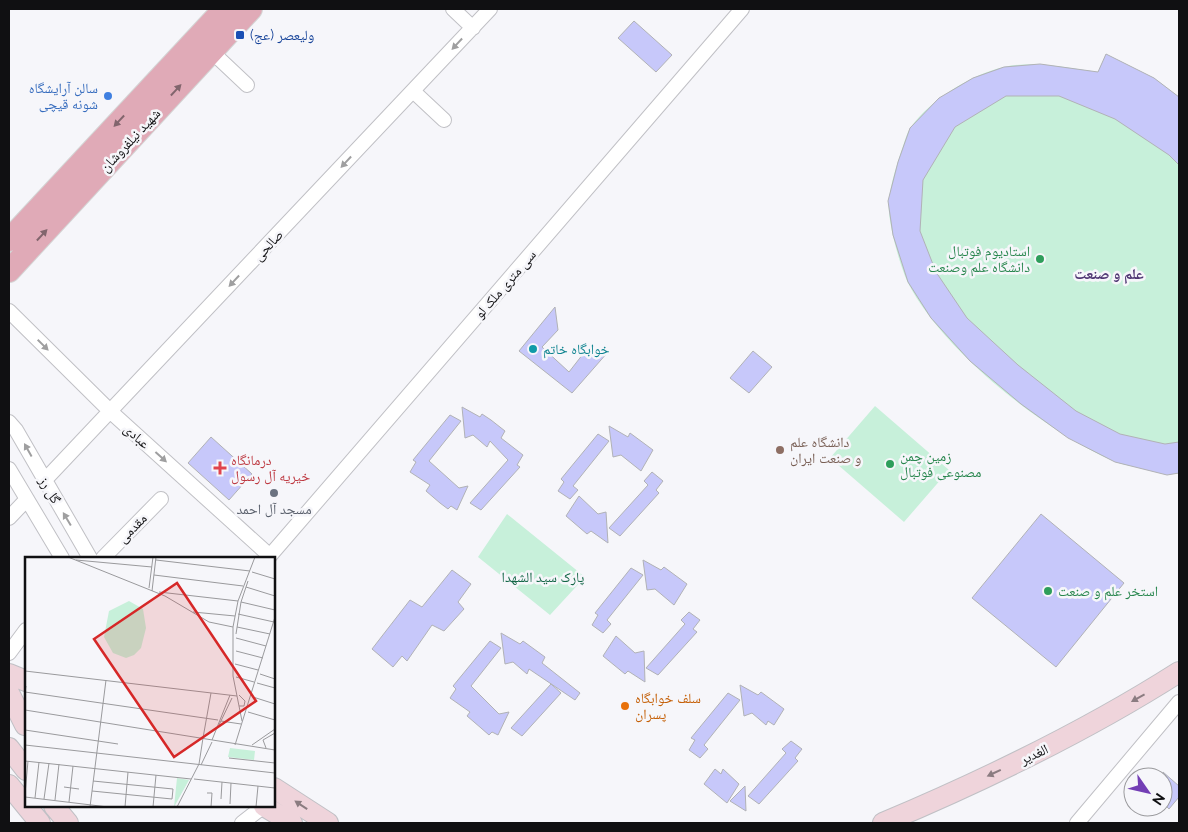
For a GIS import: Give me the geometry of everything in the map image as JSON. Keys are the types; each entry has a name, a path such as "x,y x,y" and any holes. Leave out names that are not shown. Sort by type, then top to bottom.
{"main road":[{"name":"شهید نیلفروشان","path":"9,240 224,9"},
{"name":"شهید نیلفروشان","path":"9,271 251,9"},
{"name":"الغدیر","path":"883,823 908,817 1054,744 1179,672"},
{"path":"9,674 25,681"},
{"path":"9,693 25,717"},
{"path":"9,748 25,769"},
{"path":"9,785 25,805"},
{"path":"276,792 328,823"},
{"path":"27,807 40,823"},
{"path":"266,807 292,823"}],"street":[{"path":"453,9 473,28"},
{"name":"صالحی","path":"44,481 490,9"},
{"name":"سی متری ملک لو","path":"269,557 742,9"},
{"path":"212,52 246,86"},
{"path":"412,92 444,120"},
{"name":"عبادی","path":"9,311 110,412 269,557"},
{"name":"گل رز","path":"9,422 16,430 89,557"},
{"name":"گل رز","path":"9,469 61,557"},
{"path":"9,518 27,499"},
{"name":"مقدمی","path":"104,557 161,499"},
{"path":"9,654 25,631"},
{"path":"1077,823 1179,702"},
{"path":"242,823 263,807"}],"green space":[{"name":"استادیوم فوتبال دانشگاه علم وصنعت","path":"1106,54 1154,78 1179,97 1179,473 1160,473 1113,461 1056,430 997,386 945,335 924,309 905,275 890,218 889,199 892,181 905,139 919,117 940,98 966,82 992,70 1016,65 1051,65 1098,72"},
{"name":"زمین چمن مصنوعی فوتبال","path":"875,406 949,470 904,522 830,458"},
{"name":"پارک سید الشهدا","path":"507,514 585,577 550,615 478,557"}],"building":[{"path":"634,21 672,55 656,72 618,38"},
{"path":"1106,54 1154,78 1179,97 1179,165 1169,155 1115,119 1059,96 1006,96 955,127 923,180 920,231 936,272 967,318 1018,365 1076,411 1120,434 1165,444 1179,442 1179,473 1167,475 1115,462 1068,438 1021,404 970,361 931,318 908,282 893,235 888,201 898,162 910,128 939,98 973,78 1004,67 1040,64 1098,72"},
{"name":"خوابگاه خاتم","path":"555,307 558,330 542,347 569,372 583,354 608,352 572,393 519,351"},
{"path":"753,351 772,367 749,393 730,378"},
{"path":"462,407 480,417 482,414 505,431 501,438 523,455 517,465 520,467 481,510 470,503 508,460 490,441 487,447 473,435 465,438"},
{"path":"450,415 461,421 429,461 459,488 468,486 457,510 451,506 448,509 440,503 426,491 430,485 410,472 416,462 413,460"},
{"path":"609,426 628,437 630,433 653,450 641,471 621,455 613,457"},
{"path":"598,434 609,441 573,486 578,490 570,499 558,491 564,482 561,479"},
{"name":"درمانگاه خیریه آل رسول","path":"211,437 252,474 229,500 188,463"},
{"path":"652,472 663,481 656,490 659,493 620,536 609,528 648,485 644,481"},
{"path":"579,496 598,514 606,512 608,543 591,531 587,534 566,516"},
{"name":"استخر علم و صنعت","path":"1041,514 1124,583 1056,667 972,598"},
{"path":"643,560 661,570 664,567 687,584 674,605 655,589 647,590"},
{"path":"631,568 643,575 607,620 611,624 603,633 592,625 598,615 595,613"},
{"path":"452,570 471,584 458,602 464,609 444,631 432,625 407,661 402,656 393,667 372,649 410,600 422,607"},
{"path":"689,612 700,620 693,629 697,632 658,675 646,668 685,624 681,620"},
{"path":"501,633 520,644 523,641 545,657 542,663 580,693 575,700 529,669 527,674 513,662 505,664"},
{"path":"616,636 635,653 644,651 645,682 628,671 625,674 603,656"},
{"path":"490,641 501,648 471,686 499,714 509,712 498,735 492,732 489,735 467,716 470,712 450,698 456,689 453,686"},
{"path":"551,684 561,693 522,736 511,728"},
{"path":"740,685 758,695 761,692 784,709 774,725 768,721 766,725 752,713 744,716"},
{"path":"728,693 740,700 704,745 708,749 700,758 689,750 695,740 691,738"},
{"path":"791,741 802,749 795,758 798,761 759,804 748,796 786,753 782,749"},
{"path":"715,769 721,774 723,769 739,784 727,803 704,784"},
{"path":"1173,781 1179,786 1179,797 1173,804"},
{"path":"745,786 746,811 730,801"}],"place":[{"name":"ولیعصر (عج)","path":"240,35"},
{"name":"سالن آرایشگاه شونه قیچی","path":"108,96"},
{"name":"استادیوم فوتبال دانشگاه علم وصنعت","path":"1040,259"},
{"name":"خوابگاه خاتم","path":"533,349"},
{"name":"دانشگاه علم و صنعت ایران","path":"780,450"},
{"name":"زمین چمن مصنوعی فوتبال","path":"890,464"},
{"name":"درمانگاه خیریه آل رسول","path":"220,468"},
{"name":"مسجد آل احمد","path":"274,493"},
{"name":"استخر علم و صنعت","path":"1048,591"},
{"name":"سلف خوابگاه پسران","path":"625,706"}],"district":[{"name":"علم و صنعت","path":"1109,274"}]}
